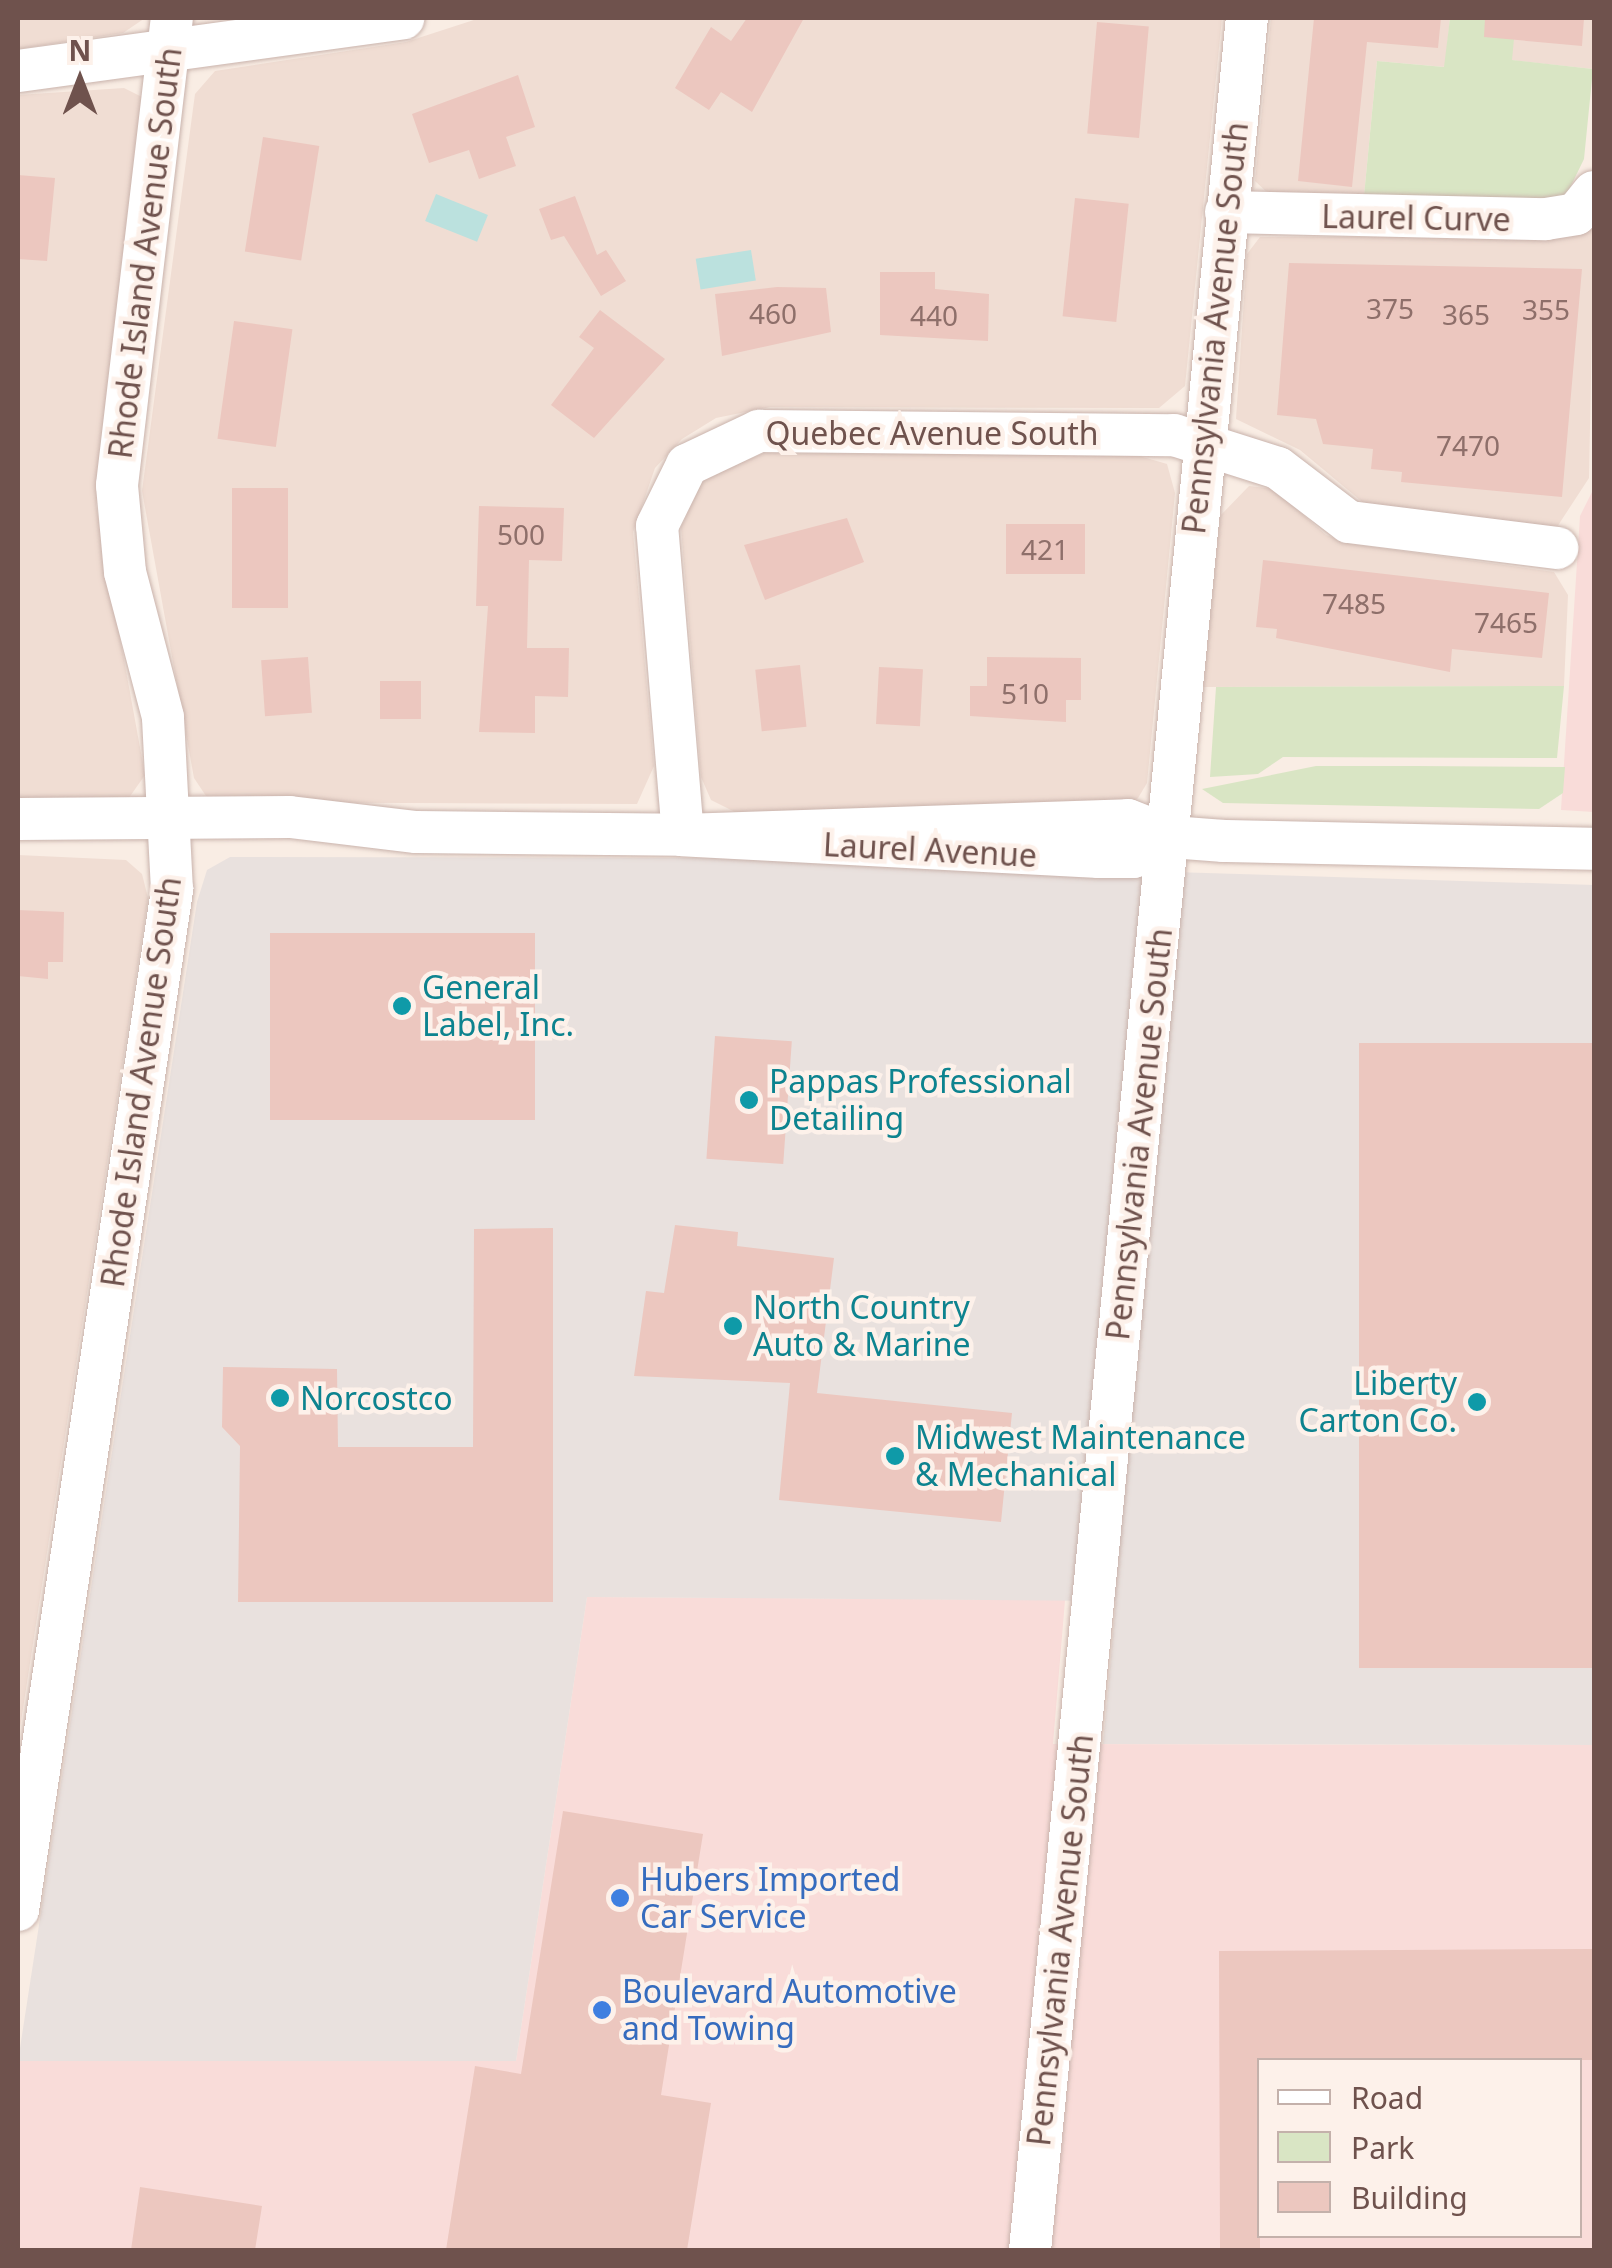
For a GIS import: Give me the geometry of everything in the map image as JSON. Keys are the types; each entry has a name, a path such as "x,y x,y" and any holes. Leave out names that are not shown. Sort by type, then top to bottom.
{"street":[{"path":"18,71 172,34 403,18"},
{"name":"Pennsylvania Avenue South","path":"1030,2250 1171,837 1203,446 1247,18"},
{"name":"Rhode Island Avenue South","path":"18,1910 167,942 173,831 163,717 126,572 116,485 172,34"},
{"name":"Laurel Curve","path":"1226,212 1546,220 1576,214 1594,192"},
{"name":"Quebec Avenue South","path":"684,834 657,526 667,492 700,454 759,431 1157,432 1278,468 1350,522 1557,548"},
{"name":"Laurel Avenue","path":"18,819 173,831 684,834 1128,820 1171,837 1594,849"},
{"name":"Laurel Avenue","path":"18,844 173,831"}],"shaded area":[{"path":"18,18 145,18 123,33 18,49"},
{"path":"480,18 1222,18 1185,386 1159,408 770,407 716,418 682,439 655,468 633,532 654,766 637,804 210,802 194,778 142,491 195,94 215,71 406,42"},
{"path":"1271,18 1450,18 1445,67 1377,61 1363,206 1271,196 1255,181"},
{"path":"1516,18 1594,18 1593,69 1511,60"},
{"path":"124,88 142,97 96,506 145,775 126,802 18,806 18,95"},
{"path":"1594,224 1589,478 1557,527 1366,505 1300,450 1236,419 1247,254 1260,237 1553,236"},
{"path":"764,453 1136,455 1167,464 1175,493 1147,783 1138,798 1129,806 735,812 711,800 701,777 681,527 704,478"},
{"path":"1249,486 1274,489 1326,535 1352,544 1554,572 1568,595 1564,686 1203,687 1220,516"},
{"path":"1594,488 1594,812 1561,810 1580,516"},
{"path":"18,855 126,860 142,874 148,898 18,1741"},
{"path":"230,857 714,858 1594,885 1594,1745 1103,1744 1116,1601 587,1597 516,2061 18,2061 197,902 207,870"},
{"path":"587,1597 1065,1600 1053,1744 1594,1745 1594,2250 18,2250 18,2061 516,2061"}],"green space":[{"path":"1450,18 1516,18 1512,60 1593,69 1584,159 1564,200 1363,206 1377,61 1444,67"},
{"path":"1564,686 1557,758 1283,757 1258,774 1210,777 1216,687"},
{"path":"1316,766 1565,767 1563,793 1539,809 1223,803 1202,789"}],"water":[{"path":"436,194 488,215 477,242 425,221"},
{"path":"751,250 756,281 701,289 696,259"}],"building":[{"path":"747,18 804,18 752,112 721,92 709,110 675,88 711,27 731,41"},
{"path":"1314,18 1441,18 1438,48 1367,42 1352,187 1298,181"},
{"path":"1485,18 1584,18 1582,46 1484,37"},
{"path":"1097,22 1149,27 1139,138 1087,134"},
{"path":"518,75 535,127 506,137 516,166 479,179 469,150 429,163 412,114"},
{"path":"263,137 319,146 301,260 245,252"},
{"path":"18,175 55,178 47,261 18,259"},
{"path":"575,196 597,255 606,250 626,281 601,296 564,236 551,240 539,209"},
{"path":"1075,198 1129,204 1116,322 1063,316"},
{"path":"1289,263 1582,269 1562,497 1401,482 1402,472 1371,469 1373,449 1323,444 1316,419 1277,415"},
{"path":"880,272 935,272 935,289 989,294 988,341 880,335"},
{"path":"777,287 826,288 831,332 722,356 715,294"},
{"path":"600,310 665,359 594,438 551,405 594,348 579,337"},
{"path":"234,321 292,329 276,447 217,439"},
{"path":"232,488 288,488 288,608 232,608"},
{"path":"479,506 564,508 562,561 529,560 527,648 569,648 568,697 535,696 535,733 479,732 488,606 476,606"},
{"path":"847,518 864,562 765,600 744,545"},
{"path":"1006,524 1085,524 1085,574 1006,574"},
{"path":"1263,560 1549,593 1542,658 1452,649 1450,672 1276,638 1277,629 1256,627"},
{"path":"308,657 312,713 265,716 261,660"},
{"path":"987,657 1081,658 1081,700 1066,700 1066,722 970,716 970,686 987,686"},
{"path":"800,665 806,727 762,731 755,670"},
{"path":"879,667 923,669 920,726 876,724"},
{"path":"380,681 421,681 421,719 380,719"},
{"path":"18,910 64,912 63,962 48,962 48,979 18,976"},
{"name":"General Label, Inc.","path":"270,933 535,933 535,1120 270,1120"},
{"name":"Pappas Professional Detailing","path":"715,1036 792,1041 783,1164 706,1159"},
{"name":"Liberty Carton Co.","path":"1359,1043 1594,1043 1594,1668 1359,1668"},
{"path":"675,1225 738,1232 737,1246 834,1258 817,1393 1012,1413 1001,1522 779,1500 790,1383 634,1376 646,1291 664,1293"},
{"name":"Norcostco","path":"553,1228 553,1602 238,1602 240,1446 222,1427 223,1367 337,1369 338,1447 473,1447 474,1229"},
{"path":"563,1811 703,1834 661,2095 711,2103 687,2250 446,2250 475,2066 521,2074"},
{"path":"1594,1949 1594,2060 1257,2058 1260,2250 1220,2250 1219,1951"},
{"path":"140,2187 262,2206 255,2250 131,2250"}],"place":[{"name":"General Label, Inc.","path":"402,1006"},
{"name":"Pappas Professional Detailing","path":"749,1100"},
{"name":"North Country Auto & Marine","path":"733,1326"},
{"name":"Norcostco","path":"280,1398"},
{"name":"Liberty Carton Co.","path":"1477,1402"},
{"name":"Midwest Maintenance & Mechanical","path":"895,1456"},
{"name":"Hubers Imported Car Service","path":"620,1898"},
{"name":"Boulevard Automotive and Towing","path":"602,2010"}]}
